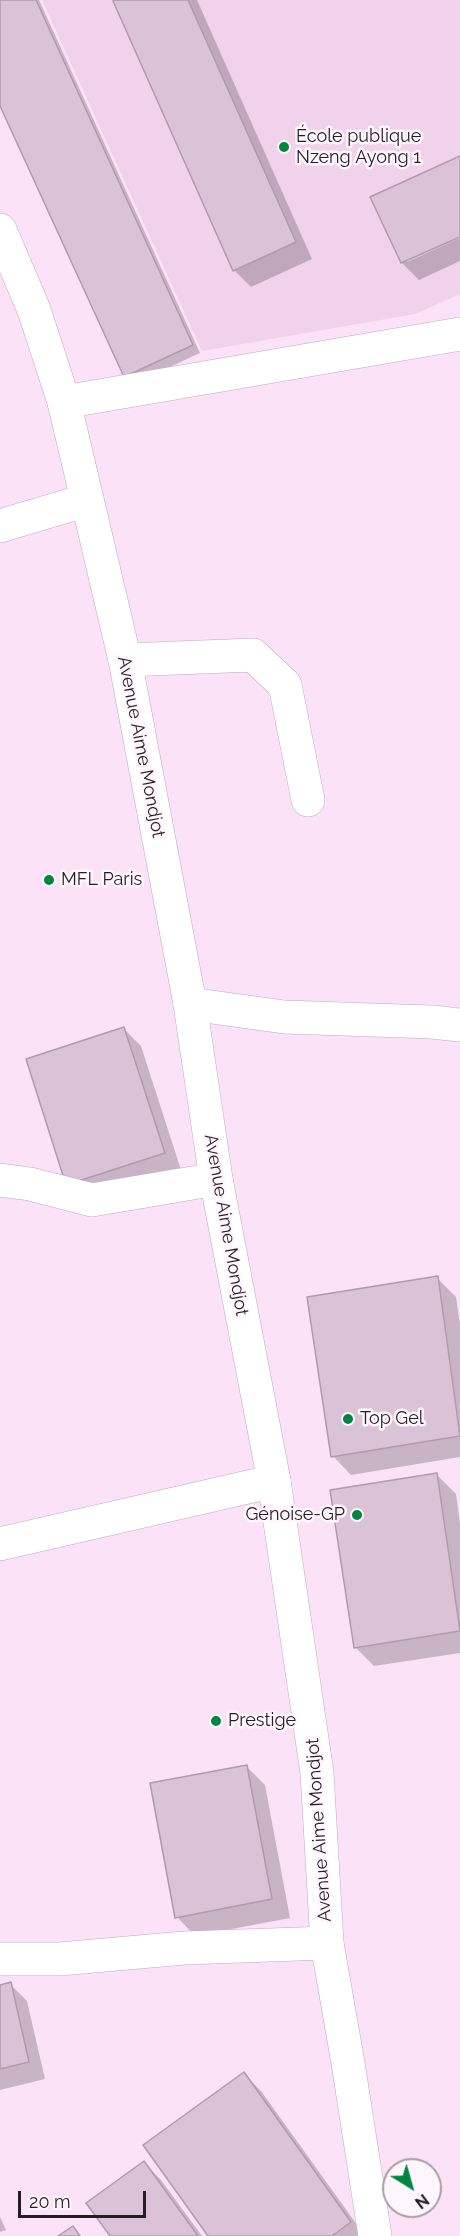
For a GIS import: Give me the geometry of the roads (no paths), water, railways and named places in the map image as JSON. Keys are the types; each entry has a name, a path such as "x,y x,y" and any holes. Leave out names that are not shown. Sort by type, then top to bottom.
{"main road":[{"name":"Avenue Aime Mondjot","path":"0,231 34,310 64,402 125,660 190,1004 216,1179 274,1481 317,1773 327,1943 375,2236"},
{"path":"64,402 460,334"},
{"path":"0,526 87,500"},
{"path":"125,660 253,655 285,685 308,800"},
{"path":"190,1004 284,1017 460,1025"},
{"path":"0,1180 30,1184 92,1200 216,1179"},
{"path":"0,1544 274,1481"},
{"path":"0,1959 60,1959 184,1948 327,1943"}],"place":[{"name":"École publique Nzeng Ayong 1","path":"284,147"},
{"name":"MFL Paris","path":"49,880"},
{"name":"Top Gel","path":"348,1419"},
{"name":"Génoise-GP","path":"357,1515"},
{"name":"Prestige","path":"216,1721"}]}
